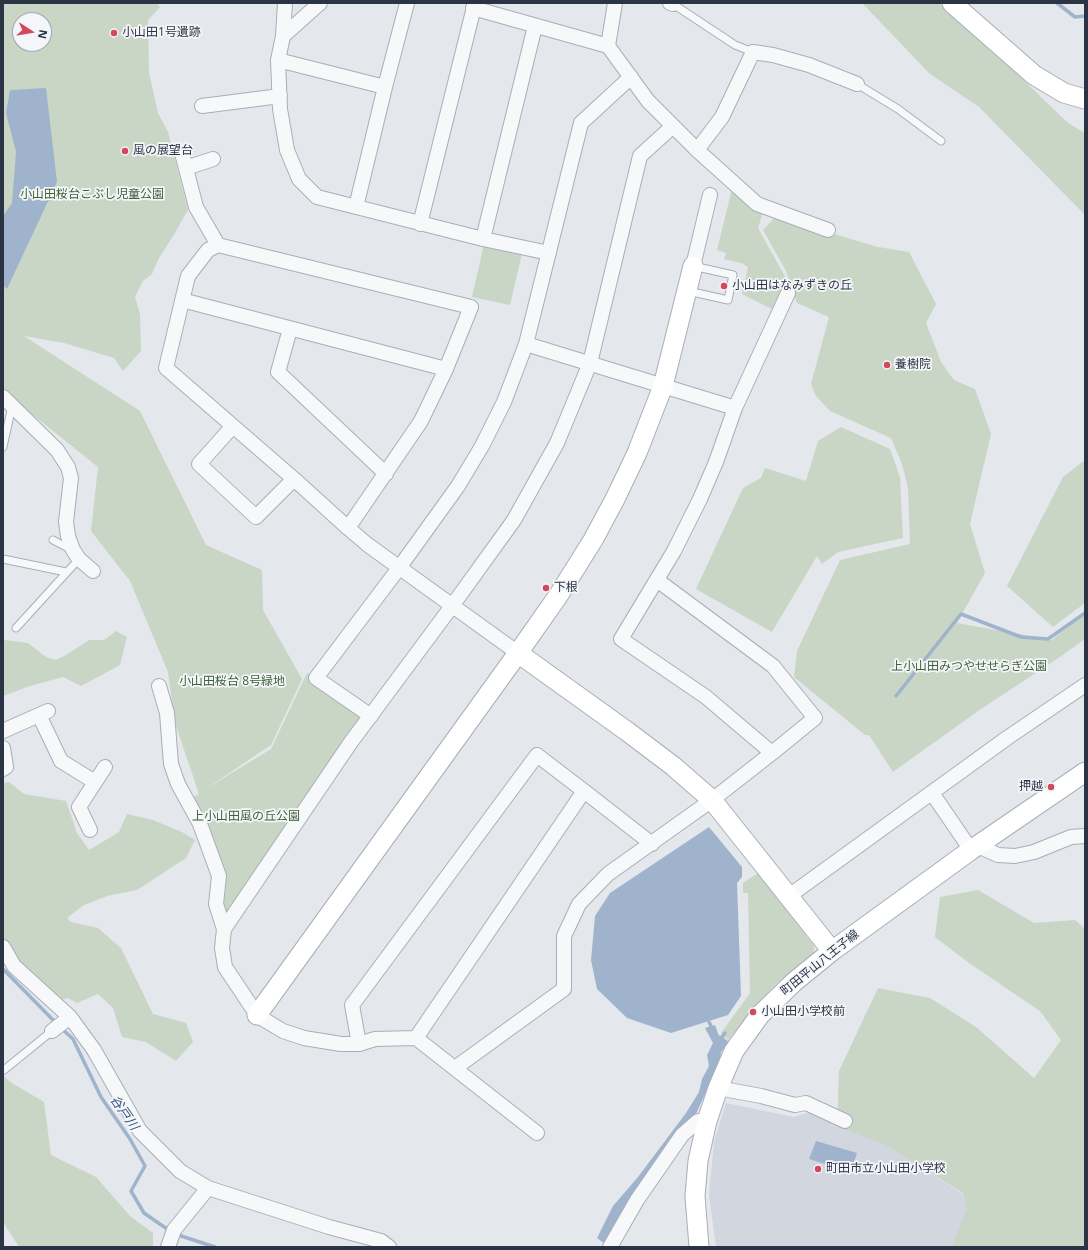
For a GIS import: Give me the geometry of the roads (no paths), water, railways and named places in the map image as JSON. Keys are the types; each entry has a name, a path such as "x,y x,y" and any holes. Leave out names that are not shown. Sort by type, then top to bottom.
{"street":[{"path":"285,3 283,36 278,60 280,110 287,150 299,179 317,197 420,224 549,253"},
{"path":"283,36 320,3"},
{"path":"356,207 407,3"},
{"path":"608,46 615,3"},
{"path":"952,3 1034,76 1064,93 1085,99"},
{"path":"420,224 474,6 535,26 608,46 648,101 697,150 757,204 828,230"},
{"path":"483,239 535,26"},
{"path":"697,150 722,117 753,52 773,55 809,65 857,84"},
{"path":"278,60 385,87"},
{"path":"370,716 316,678 399,568 458,486 482,446 504,402 526,344 581,123 631,77"},
{"path":"202,106 280,96"},
{"path":"224,929 351,742 514,520 557,443 590,363 640,156 673,126"},
{"path":"213,159 184,163 196,206 218,245"},
{"path":"257,1015 518,654 566,584 615,499 637,453 662,386 710,195"},
{"path":"348,528 421,421 446,369 471,307 218,245 208,250 188,276 166,368 294,479 348,528 368,545 673,766 712,800 832,951"},
{"path":"772,753 706,697 621,639 674,551 700,499 716,462 735,408 788,293"},
{"path":"182,300 446,369"},
{"path":"290,329 278,372 386,474"},
{"path":"526,344 735,408"},
{"path":"7,402 57,450 68,466 71,478 66,522 68,536 76,554 93,571"},
{"path":"233,426 199,464 256,517 294,479"},
{"path":"455,1068 564,989 564,936 579,904 608,874 712,800 815,718 773,666 656,580"},
{"path":"789,896 1007,738 1085,685"},
{"path":"159,686 167,713 171,764 178,784 200,824 219,876 216,904 224,929 222,948 225,967 257,1015 282,1031 304,1038 341,1044 359,1044 375,1040 416,1038 537,1133"},
{"path":"3,731 44,713 61,761 95,782"},
{"path":"3,748 6,767 3,769"},
{"path":"359,1044 352,1005 537,755 652,844"},
{"path":"90,830 79,807 105,767"},
{"name":"町田平山八王子線","path":"699,1247 695,1196 698,1161 707,1121 718,1088 734,1051 760,1015 794,982 832,951 975,848 1085,772"},
{"path":"416,1038 584,791"},
{"path":"932,793 975,848 998,855 1015,856 1034,852 1071,837 1085,836"},
{"path":"3,947 14,966 68,1019 94,1050 140,1131 180,1171 208,1188 329,1227 381,1241 389,1247"},
{"path":"52,1031 68,1019"},
{"path":"718,1088 761,1096 795,1105 806,1103 845,1121"},
{"path":"613,1241 637,1200 682,1135 698,1121 707,1121"},
{"path":"171,1238 208,1188"}],"lane":[{"path":"672,4 735,45 753,52"},
{"path":"857,84 898,109 941,141"},
{"path":"687,291 728,300 733,275 693,266"},
{"path":"3,447 7,402"},
{"path":"16,628 66,572 76,554 53,540"},
{"path":"3,559 66,572"},
{"path":"3,1069 4,1070 52,1031"}],"water":[{"path":"46,88 57,182 7,289 3,285 3,216 12,203 16,152 6,113 10,90"},
{"path":"709,827 742,867 742,877 737,883 741,996 728,1015 671,1033 627,1018 597,989 591,960 595,916 610,893"},
{"path":"715,1025 719,1036 720,1035 729,1042 721,1052 720,1061 696,1114 674,1135 618,1245 621,1247 609,1247 597,1238 613,1206 638,1177 686,1113 699,1092 702,1079 709,1066 707,1055 713,1043 705,1028"},
{"path":"816,1141 857,1153 851,1172 809,1159"}],"waterway":[{"path":"1057,3 1075,17 1085,16"},
{"path":"896,696 961,614 1021,637 1048,639 1085,613"},
{"name":"谷戸川","path":"3,969 57,1024"},
{"path":"709,1022 713,1030"},
{"name":"谷戸川","path":"61,1028 73,1039 101,1097 130,1139 145,1166 131,1191 144,1213 170,1231"},
{"path":"720,1040 725,1033"},
{"name":"谷戸川","path":"175,1234 215,1247"}],"place":[{"name":"小山田1号遺跡","path":"114,33"},
{"name":"風の展望台","path":"125,151"},
{"name":"小山田はなみずきの丘","path":"724,286"},
{"name":"養樹院","path":"887,365"},
{"name":"下根","path":"546,588"},
{"name":"押越","path":"1051,787"},
{"name":"小山田小学校前","path":"753,1012"},
{"name":"町田市立小山田小学校","path":"818,1169"}],"park label":[{"name":"小山田桜台こぶし児童公園","path":"92,195"},
{"name":"上小山田みつやせせらぎ公園","path":"969,667"},
{"name":"小山田桜台 8号緑地","path":"232,682"},
{"name":"上小山田風の丘公園","path":"246,817"}]}
